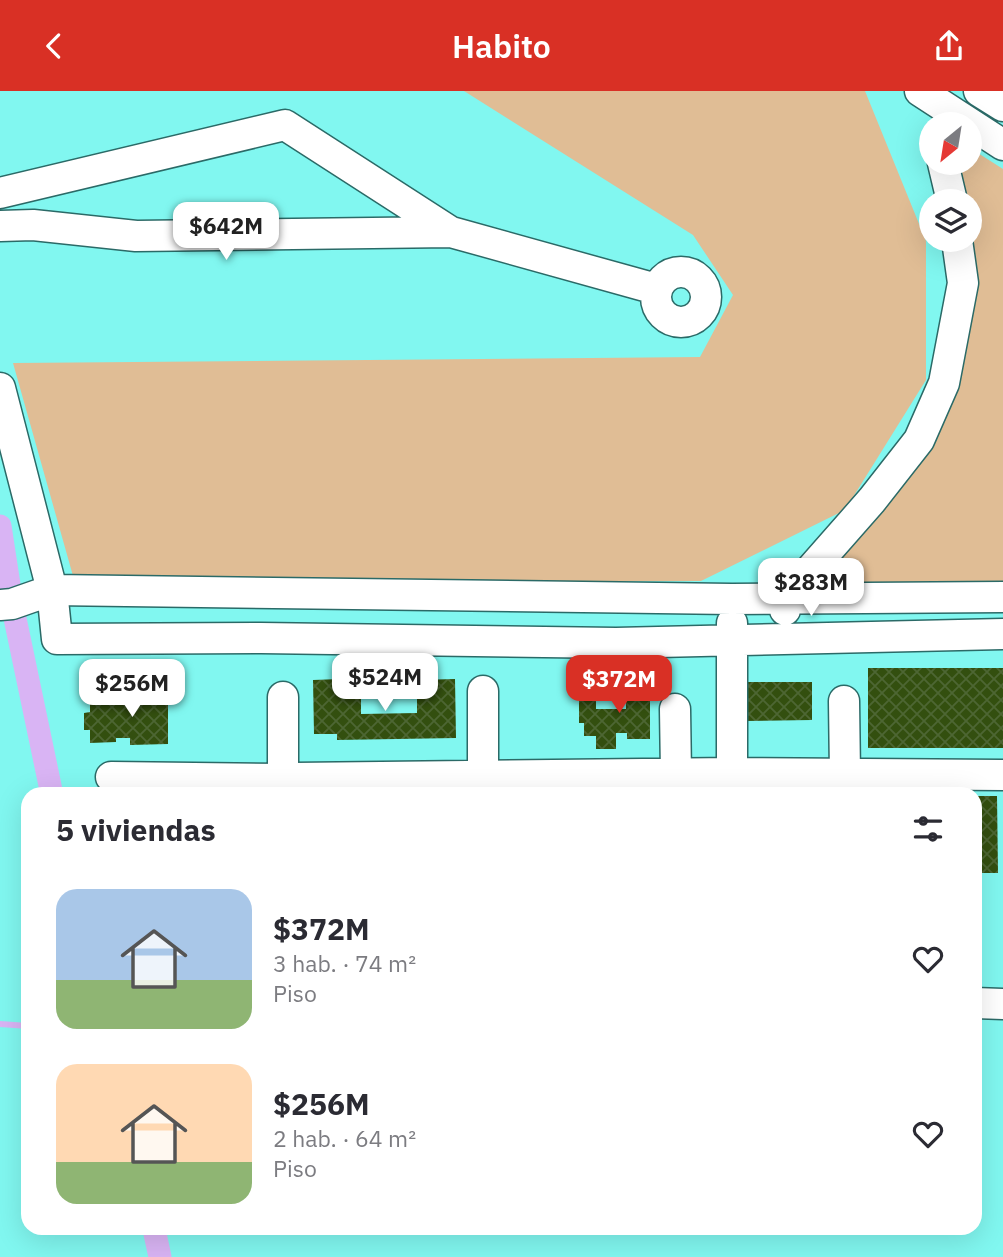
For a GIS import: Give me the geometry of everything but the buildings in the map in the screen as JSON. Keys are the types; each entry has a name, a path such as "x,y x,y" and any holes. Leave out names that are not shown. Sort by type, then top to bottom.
{"street":[{"path":"979,91 1003,106"},
{"path":"928,101 1003,145"},
{"path":"33,225 12,189 285,125 451,232"},
{"path":"0,226 33,225 136,236 451,232 656,289"},
{"path":"786,639 785,599 872,500 919,440 944,383 963,283 959,252"},
{"path":"0,388 52,590 57,639 261,638 616,643 1003,634"},
{"path":"0,605 12,604 52,590 732,599 1003,597"},
{"path":"732,599 732,773"},
{"path":"483,691 483,776"},
{"path":"276,787 283,697"},
{"path":"844,701 845,774"},
{"path":"675,709 676,774"},
{"path":"110,777 209,787 276,787 483,776 732,773 1003,775"},
{"path":"982,1003 1003,1004"}],"shaded area":[{"path":"464,91 865,91 919,224 919,252 926,252 926,380 845,510 701,581 75,583 13,363 700,357 733,295 693,235"},
{"path":"982,156 1003,169 1003,586 814,586 937,440 977,281 972,252 982,252 982,189 957,189 955,175 982,175"}],"waterway":[{"path":"0,526 12,604 50,787"},
{"path":"0,1024 21,1026"},
{"path":"155,1235 160,1257"}]}
